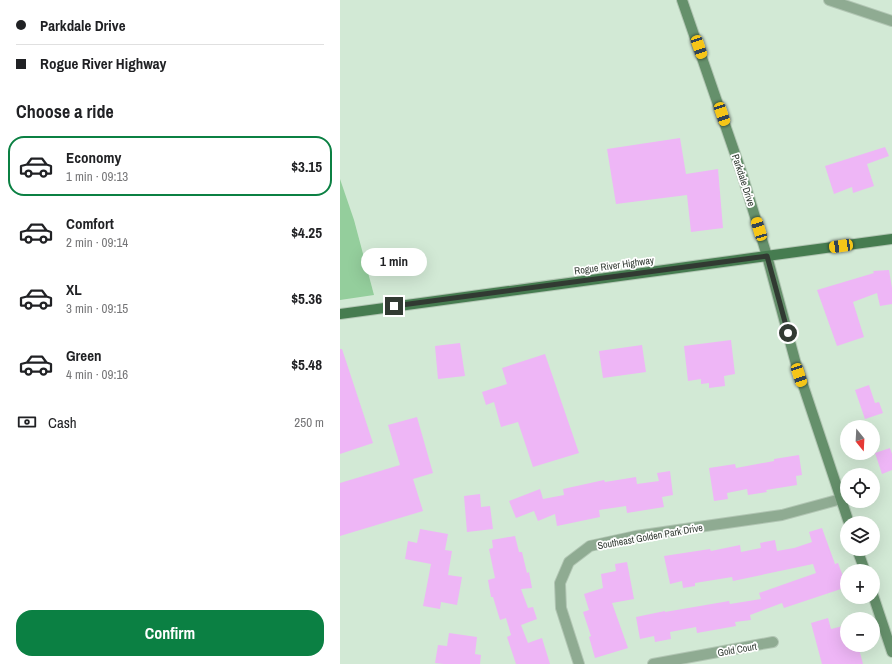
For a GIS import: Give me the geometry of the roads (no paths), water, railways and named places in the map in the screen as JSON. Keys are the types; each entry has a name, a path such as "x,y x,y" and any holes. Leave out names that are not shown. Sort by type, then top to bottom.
{"main road":[{"name":"Parkdale Drive","path":"682,0 742,174 767,256 796,364 840,499"},
{"name":"Rogue River Highway","path":"340,314 892,239"},
{"path":"876,604 892,652"}],"street":[{"path":"829,0 892,21"},
{"name":"Southeast Golden Park Drive","path":"579,664 561,608 560,583 569,562 590,546 636,536 782,515 840,499"},
{"name":"Gold Court","path":"653,664 773,642"}]}
